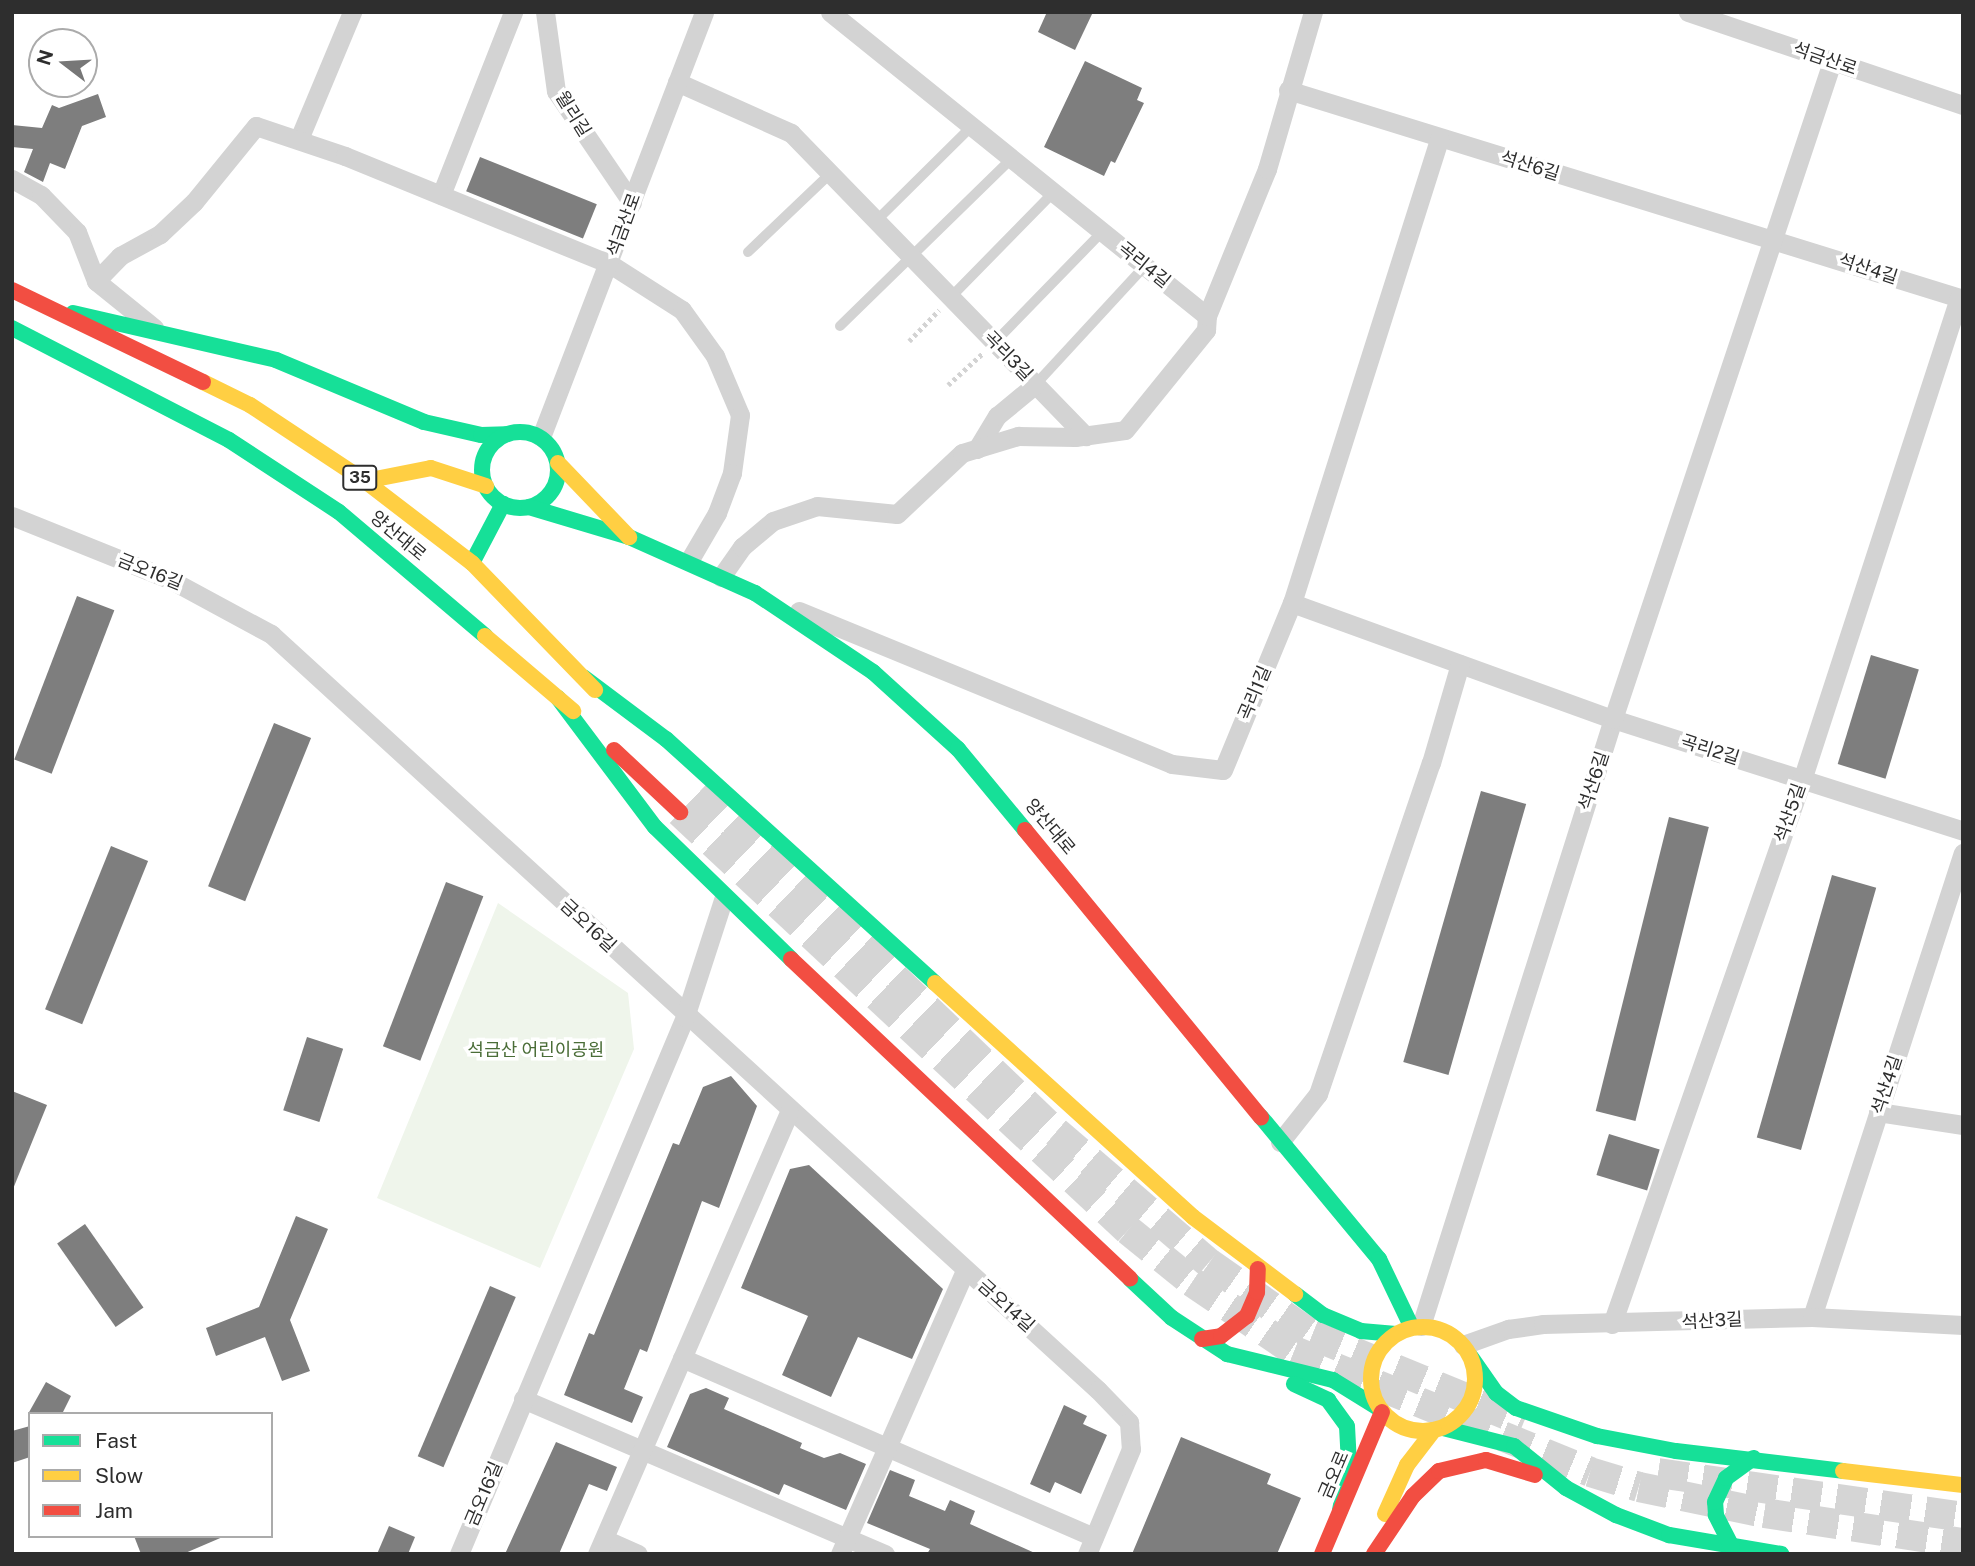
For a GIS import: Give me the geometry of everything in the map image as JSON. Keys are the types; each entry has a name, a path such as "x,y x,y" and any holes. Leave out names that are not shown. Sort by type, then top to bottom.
{"main road":[{"name":"양산대로","path":"12,290 250,405 365,481 472,563 583,677 700,791"},
{"path":"55,309 276,359 424,422 481,435 530,432 541,437 558,463 629,537"},
{"name":"양산대로","path":"12,328 37,338 229,440 339,512 558,698 680,812"},
{"path":"12,339 37,338"},
{"path":"485,486 482,474 487,450 506,434"},
{"path":"365,481 431,468 485,486 503,504 528,507 549,496 555,486 558,463"},
{"path":"472,563 503,504"},
{"name":"양산대로","path":"528,507 629,537 689,561 755,593 873,672 958,749 1280,1142 1380,1259 1417,1327"},
{"path":"583,677 666,739 1193,1217 1258,1269 1342,1324 1396,1334"},
{"path":"558,698 654,827 724,897 1088,1242 1202,1339 1268,1377 1315,1392 1340,1412 1350,1443 1340,1510"},
{"path":"1202,1339 1221,1336 1247,1316 1256,1292 1258,1269"},
{"path":"1381,1411 1371,1377 1378,1353 1396,1334 1417,1327 1437,1328 1467,1351 1496,1393 1543,1420 1676,1451 1755,1458 1963,1485"},
{"path":"1372,1554 1397,1484 1438,1429 1457,1419 1474,1390 1467,1351"},
{"path":"1227,1354 1323,1376 1405,1428 1438,1429 1514,1446 1566,1488"},
{"name":"금오로","path":"1322,1554 1381,1411"},
{"path":"1732,1547 1716,1516 1715,1502 1726,1478 1755,1458"},
{"path":"1372,1554 1426,1480 1455,1465 1473,1461 1499,1463 1566,1488 1616,1515 1669,1535 1781,1554"}],"street":[{"path":"299,139 352,12"},
{"path":"441,195 513,12"},
{"name":"월리길","path":"545,12 556,91 632,203"},
{"name":"석금산로","path":"541,437 610,264 704,12"},
{"name":"곡리4길","path":"830,12 1208,316"},
{"path":"977,449 1018,436 1086,436 1125,430 1206,330 1208,316 1267,169 1313,12"},
{"name":"석금산로","path":"1688,12 1963,105"},
{"name":"석산6길","path":"1417,1327 1613,719 1832,62"},
{"name":"곡리3길","path":"677,82 791,133 1036,384 997,416 977,449 962,453 897,514 817,506 773,522 742,547 721,577"},
{"name":"석산6길","path":"1288,90 1439,139 1773,239"},
{"path":"96,281 120,256 160,234 194,202 256,126 299,139 610,264 682,310 715,356 740,415 728,483 717,513 689,561"},
{"name":"곡리1길","path":"755,593 1172,764 1223,770 1292,603 1439,139"},
{"path":"12,179 41,195 77,232 96,281 158,331"},
{"name":"석산4길","path":"1773,239 1961,298"},
{"name":"석산5길","path":"1612,1324 1802,779 1961,298"},
{"path":"1036,384 1086,436"},
{"name":"금오16길","path":"12,516 171,580 271,634 685,1017 459,1554"},
{"name":"곡리2길","path":"1292,603 1613,719 1963,831"},
{"path":"1280,1142 1318,1094 1431,763 1460,664"},
{"name":"석산4길","path":"1812,1317 1963,853"},
{"path":"685,1017 724,897"},
{"name":"금오14길","path":"682,1358 887,1447 1091,1545 1130,1449 1129,1422 685,1017"},
{"path":"638,1554 600,1546 789,1112"},
{"path":"1878,1112 1963,1125"},
{"path":"844,1546 965,1270"},
{"name":"석산3길","path":"1467,1351 1508,1329 1812,1317 1963,1325"},
{"path":"523,1399 642,1451 844,1546 885,1554"}],"lane":[{"path":"877,220 972,126"},
{"path":"840,326 910,254 1012,158"},
{"path":"748,251 831,172"},
{"path":"951,297 1054,192"},
{"path":"995,342 1103,231"},
{"path":"1036,384 1145,266"}],"path":[{"path":"909,341 951,297"},
{"path":"948,385 995,342"}],"green space":[{"name":"석금산 어린이공원","path":"498,903 628,993 634,1049 540,1268 377,1198"}],"building":[{"path":"1047,12 1093,12 1075,50 1038,32"},
{"path":"1085,61 1142,88 1137,100 1144,103 1115,163 1111,161 1104,176 1044,147"},
{"path":"98,94 106,117 82,126 65,169 50,163 43,182 24,172 33,149 12,147 12,125 42,128 52,105 59,108 87,98 98,98"},
{"path":"480,157 597,204 583,239 466,191"},
{"path":"77,596 114,610 52,774 14,759"},
{"path":"1871,655 1919,670 1885,779 1838,764"},
{"path":"274,723 311,738 245,901 208,886"},
{"path":"1481,791 1526,804 1448,1075 1403,1062"},
{"path":"1669,817 1709,827 1635,1121 1596,1111"},
{"path":"111,846 148,861 82,1024 45,1009"},
{"path":"1832,875 1876,888 1801,1150 1757,1137"},
{"path":"446,882 483,896 420,1061 383,1046"},
{"path":"307,1037 343,1049 319,1122 283,1110"},
{"path":"731,1076 757,1106 719,1208 702,1201 647,1352 640,1349 624,1389 643,1397 632,1423 564,1395 589,1333 594,1335 673,1143 679,1145 703,1087"},
{"path":"12,1091 47,1105 13,1189 12,1189"},
{"path":"1609,1134 1660,1149 1647,1191 1596,1175"},
{"path":"809,1165 943,1289 912,1359 858,1337 831,1397 782,1375 808,1316 741,1288 790,1169"},
{"path":"296,1216 328,1229 290,1320 310,1371 282,1381 265,1337 216,1356 206,1328 259,1307"},
{"path":"85,1224 144,1308 116,1327 57,1244"},
{"path":"490,1286 516,1297 443,1467 418,1456"},
{"path":"46,1382 71,1396 63,1412 29,1412"},
{"path":"706,1388 729,1398 724,1409 802,1443 800,1448 824,1458 840,1453 866,1464 846,1510 784,1484 779,1495 667,1447 690,1394"},
{"path":"1064,1405 1087,1416 1083,1424 1107,1435 1081,1494 1055,1482 1050,1493 1030,1484"},
{"path":"28,1427 28,1458 12,1463 12,1431"},
{"path":"1181,1437 1271,1474 1267,1484 1301,1498 1277,1554 1132,1554"},
{"path":"556,1442 617,1467 607,1491 589,1484 559,1554 505,1554"},
{"path":"890,1470 915,1480 909,1496 945,1511 950,1500 975,1511 970,1524 1037,1554 927,1554 930,1549 867,1523"},
{"path":"389,1526 415,1537 408,1554 377,1554"},
{"path":"135,1538 220,1538 183,1554 141,1554"}],"tunnel":[{"path":"700,791 1056,1132 1209,1263 1312,1335 1524,1422"},
{"path":"680,812 1128,1230 1192,1282 1294,1351 1590,1472 1639,1487 1764,1513 1963,1543"},
{"path":"1658,1473 1963,1517"}],"traffic: fast":[{"path":"73,313 276,360 424,422 481,435 506,434"},
{"path":"12,328 229,440 339,512 485,636"},
{"path":"513,432 527,432 541,438 552,449 558,470 555,485 547,497 527,508 513,508 499,502 488,491 482,477 482,463 488,449 499,438 513,432"},
{"path":"472,563 503,504"},
{"path":"529,507 629,537 755,593 873,672 958,749 1025,830"},
{"path":"583,677 666,739 935,983"},
{"path":"558,698 655,827 791,959"},
{"path":"1261,1117 1379,1259 1412,1328"},
{"path":"1130,1279 1172,1318 1227,1354 1333,1380 1380,1409"},
{"path":"1295,1294 1323,1315 1361,1331 1396,1334"},
{"path":"1471,1357 1496,1393 1516,1408 1597,1436 1676,1451 1843,1471"},
{"path":"1294,1384 1328,1400 1347,1426 1349,1463 1340,1510"},
{"path":"1443,1428 1514,1446 1566,1488 1616,1515 1669,1535 1781,1554"},
{"path":"1732,1547 1716,1515 1715,1502 1726,1478 1754,1458"}],"traffic: slow":[{"path":"203,382 250,405 365,481 472,563 595,690"},
{"path":"558,463 629,537"},
{"path":"365,481 431,468 486,486"},
{"path":"485,636 573,711"},
{"path":"935,983 1193,1217 1295,1294"},
{"path":"1423,1327 1443,1331 1460,1342 1471,1359 1475,1379 1471,1399 1460,1416 1443,1427 1423,1431 1403,1427 1386,1416 1375,1399 1371,1379 1375,1359 1386,1342 1403,1331 1423,1327"},
{"path":"1385,1514 1407,1465 1434,1430"},
{"path":"1843,1471 1963,1485"}],"traffic: jam":[{"path":"12,290 203,382"},
{"path":"614,750 680,812"},
{"path":"1025,830 1261,1117"},
{"path":"791,959 1130,1279"},
{"path":"1202,1339 1221,1336 1247,1316 1257,1292 1258,1269"},
{"path":"1322,1554 1382,1412"},
{"path":"1374,1554 1413,1496 1439,1471 1486,1460 1535,1475"}]}
